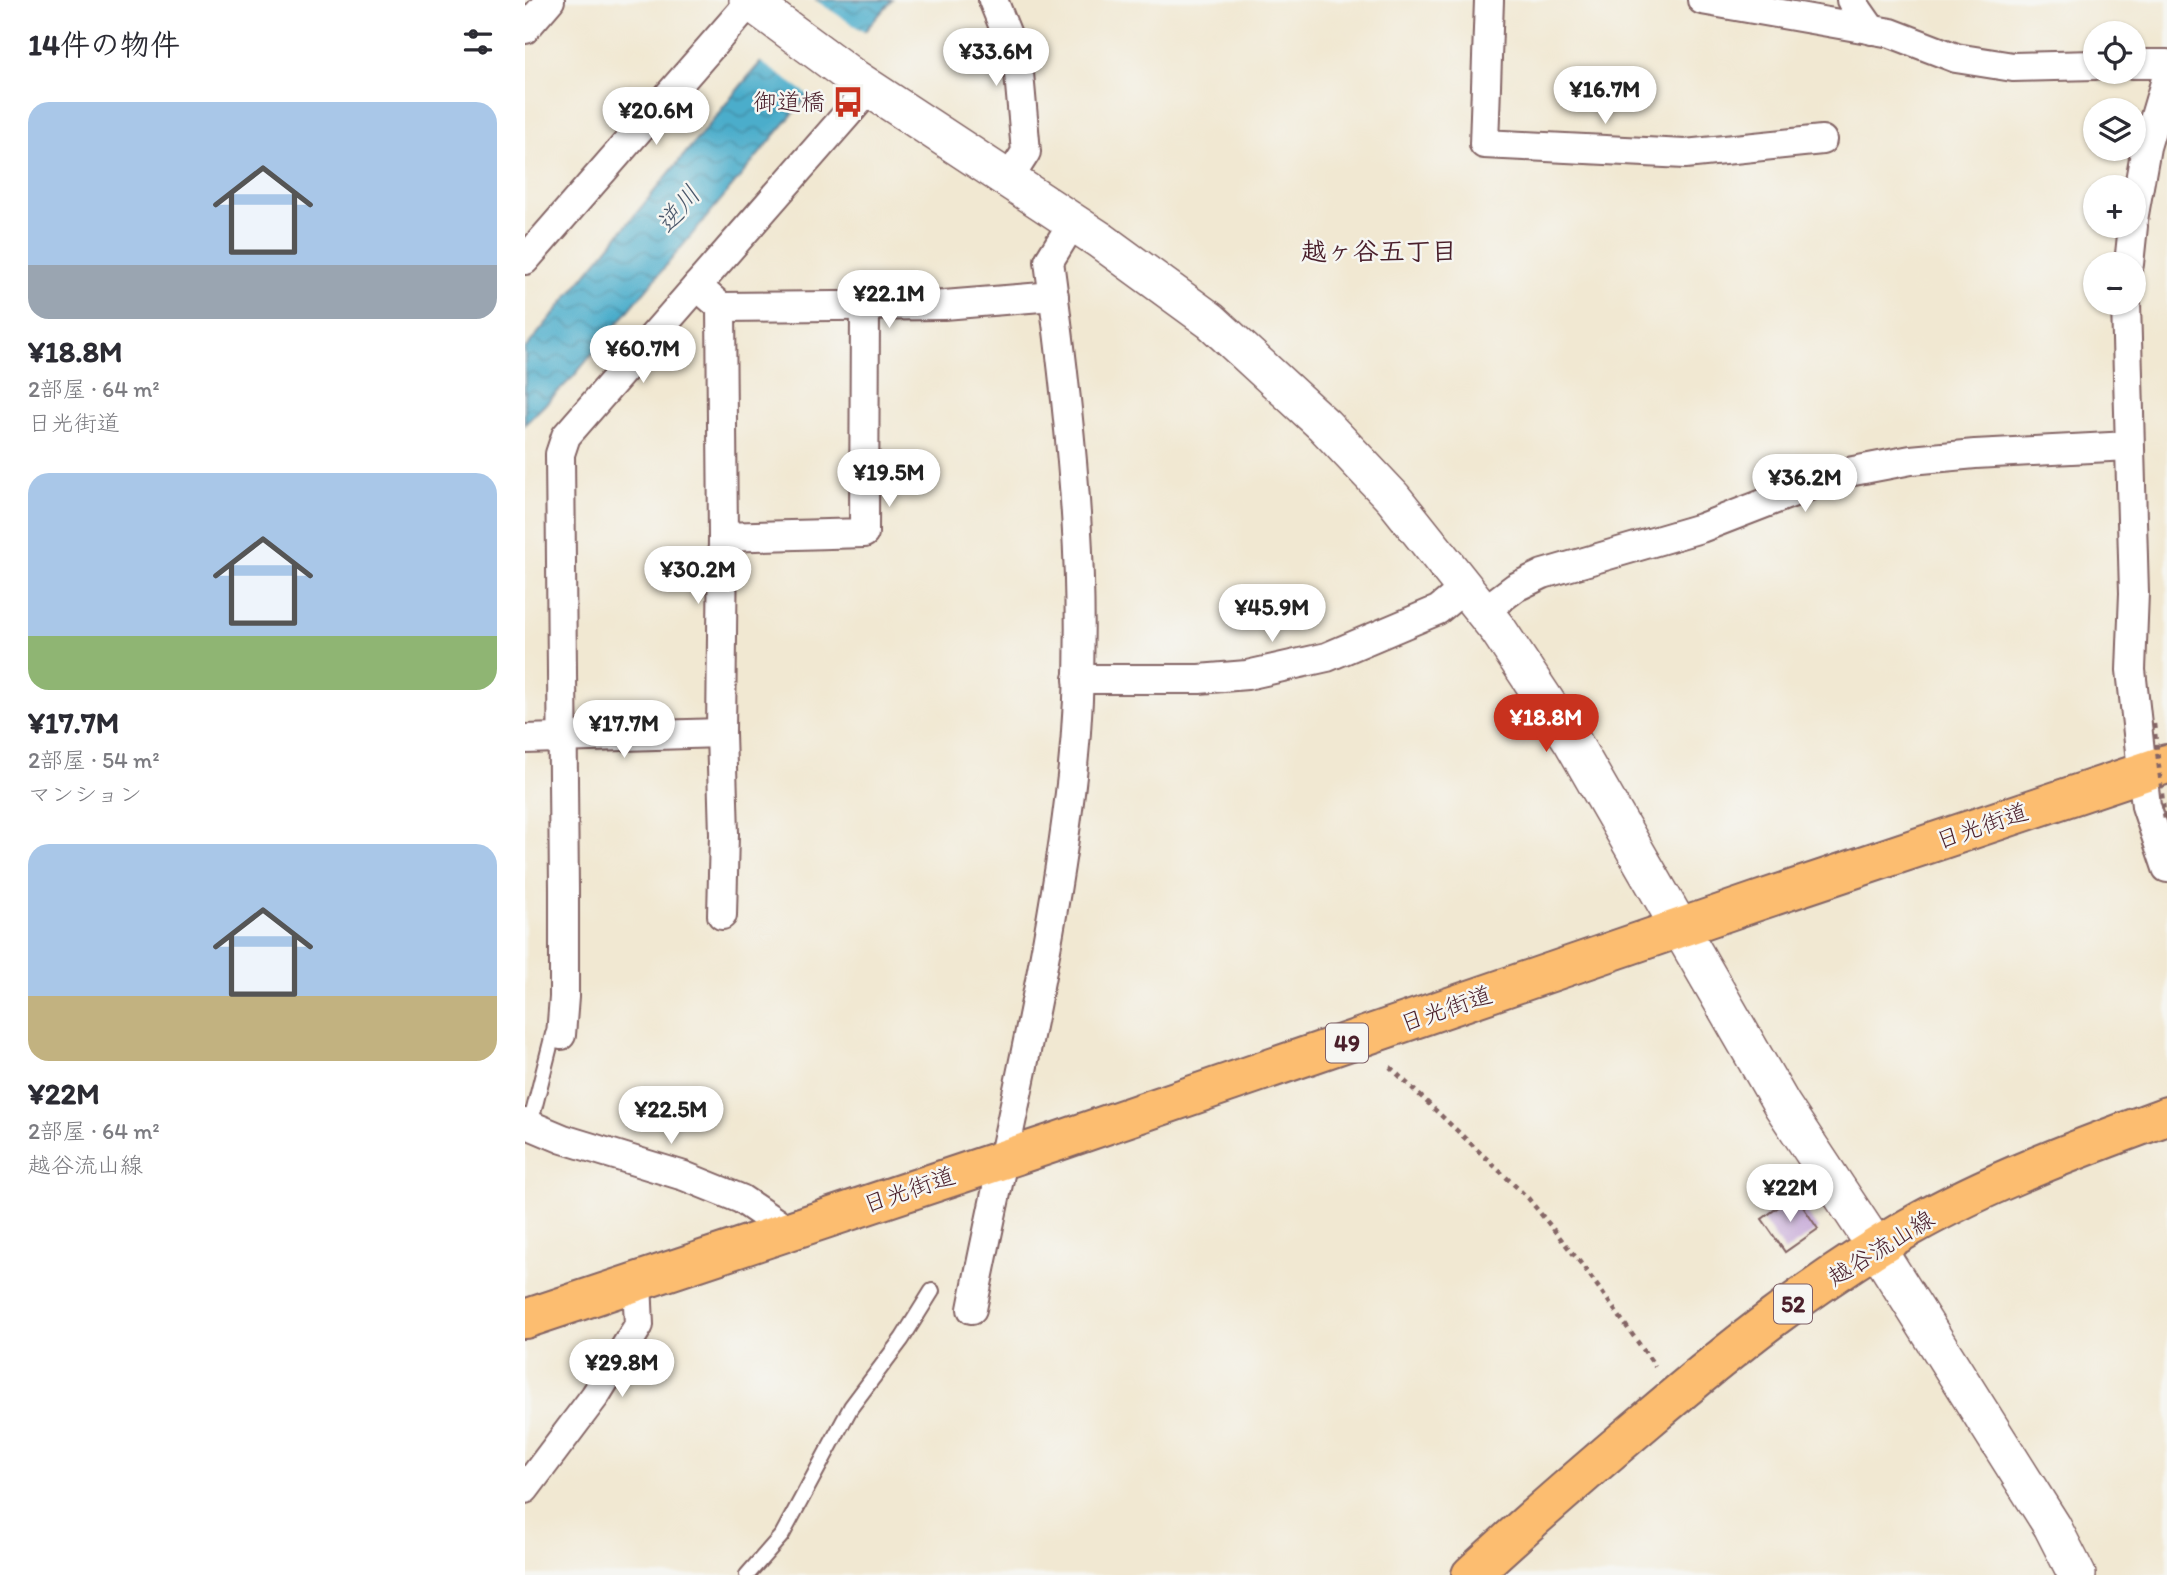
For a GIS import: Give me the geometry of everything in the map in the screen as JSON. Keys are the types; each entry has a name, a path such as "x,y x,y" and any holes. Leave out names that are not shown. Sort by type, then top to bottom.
{"main road":[{"name":"日光街道","path":"525,1319 2154,768"},
{"name":"越谷流山線","path":"1471,1575 1547,1506 1737,1344 1876,1247 1989,1187 2085,1146 2167,1116"}],"street":[{"path":"525,29 550,0"},
{"path":"993,0 1018,62 1026,152 1008,180"},
{"path":"1489,0 1484,144 1685,154 1822,140"},
{"path":"1702,0 1891,33 1956,58 2013,66 2083,65"},
{"path":"1851,0 1872,30"},
{"path":"525,260 756,7 860,82 1073,222 1211,321 1324,425 1393,498 1475,599 1572,741 1781,1105 1876,1247 2052,1526 2077,1575"},
{"path":"2146,64 2167,64"},
{"path":"2141,175 2146,147 2167,76"},
{"path":"561,1035 564,956 560,454 566,436 697,286 860,82"},
{"path":"972,1309 1051,918 1072,775 1078,679 1079,540 1049,261 1073,222"},
{"path":"697,286 721,307 944,305 1054,296"},
{"path":"723,537 864,533 865,306"},
{"path":"721,307 721,733 724,834 722,915"},
{"path":"2126,315 2134,593 2131,670 2154,768 2146,806 2167,868"},
{"path":"1078,679 1199,679 1247,675 1327,657 1439,610 1516,587 1543,574 1701,528 1843,473 1911,460 2129,446"},
{"path":"525,739 721,733"},
{"path":"528,1124 563,1139 684,1176 741,1199 787,1230"},
{"path":"525,1489 595,1396 639,1325 637,1282"}],"lane":[{"path":"528,1124 553,1034 561,1035"},
{"path":"747,1575 782,1535 851,1407 902,1339 932,1291"}],"path":[{"path":"2154,724 2165,820"},
{"path":"1384,1063 1415,1089 1528,1198 1583,1266 1676,1395"}],"water":[{"name":"逆川","path":"815,0 892,0 801,104 573,377 525,424 525,349 748,77"}],"pier":[{"name":"御道橋","path":"810,0 815,0 867,34 812,97 758,60"}],"building":[{"path":"1795,1195 1818,1229 1785,1252 1762,1219"}],"place":[{"name":"御道橋","path":"848,102"}],"district":[{"name":"越ヶ谷五丁目","path":"1379,251"}]}
